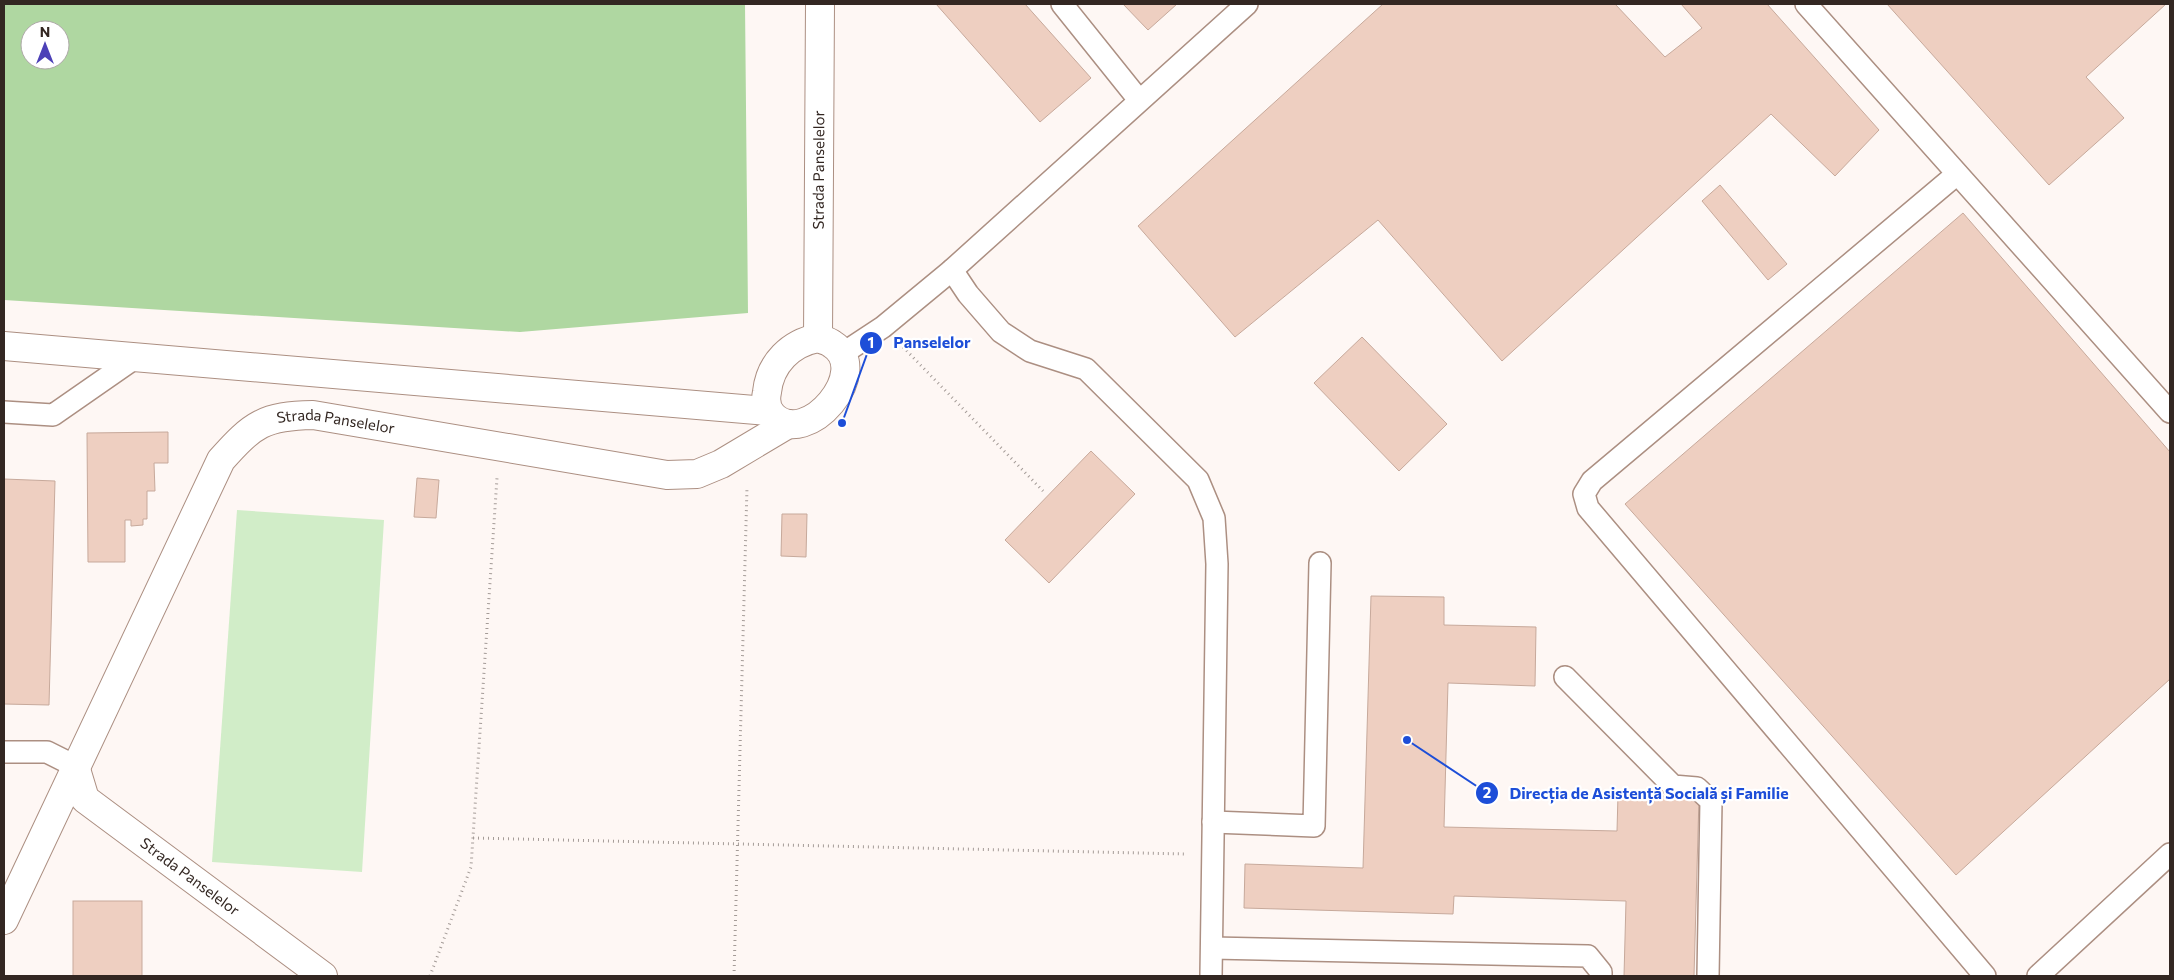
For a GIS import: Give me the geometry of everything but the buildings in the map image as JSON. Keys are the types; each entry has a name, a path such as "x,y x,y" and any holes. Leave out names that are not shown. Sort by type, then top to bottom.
{"street":[{"name":"Strada Panselelor","path":"818,338 820,4"},
{"path":"778,417 766,398 767,386 778,361 799,344 818,338 834,344 842,354"},
{"name":"Strada Panselelor","path":"4,346 778,417 803,423 817,417 843,386 846,370 842,354"},
{"name":"Strada Panselelor","path":"4,920 221,460 242,437 260,424 285,416 313,415 667,476 697,474 721,464 748,448 778,417"},
{"name":"Strada Panselelor","path":"75,766 85,799 323,976"}],"lane":[{"path":"1062,4 1139,100"},
{"path":"842,354 883,326 952,270 1247,4"},
{"path":"1806,4 2170,412"},
{"path":"1957,174 1592,481 1584,494 1588,508 1985,976"},
{"path":"952,270 968,294 1001,332 1030,351 1086,369 1198,480 1214,518 1217,564 1211,976"},
{"path":"4,412 53,415 135,358"},
{"path":"1213,822 1314,826 1320,563"},
{"path":"1565,677 1673,786 1697,788 1711,801 1708,976"},
{"path":"4,752 47,752 75,766"},
{"path":"2038,976 2170,854"},
{"path":"1212,948 1588,956 1601,972 1601,976"}],"path":[{"path":"883,326 1042,491"},
{"path":"430,976 471,866 500,447"},
{"path":"734,976 748,448"},
{"path":"473,838 1213,855"}],"green space":[{"path":"4,4 745,4 748,313 520,332 4,300"},
{"path":"237,510 384,520 362,872 212,862"}],"place":[{"name":"Panselelor","path":"842,423"},
{"name":"Direcția de Asistență Socială și Familie","path":"1407,740"}]}
